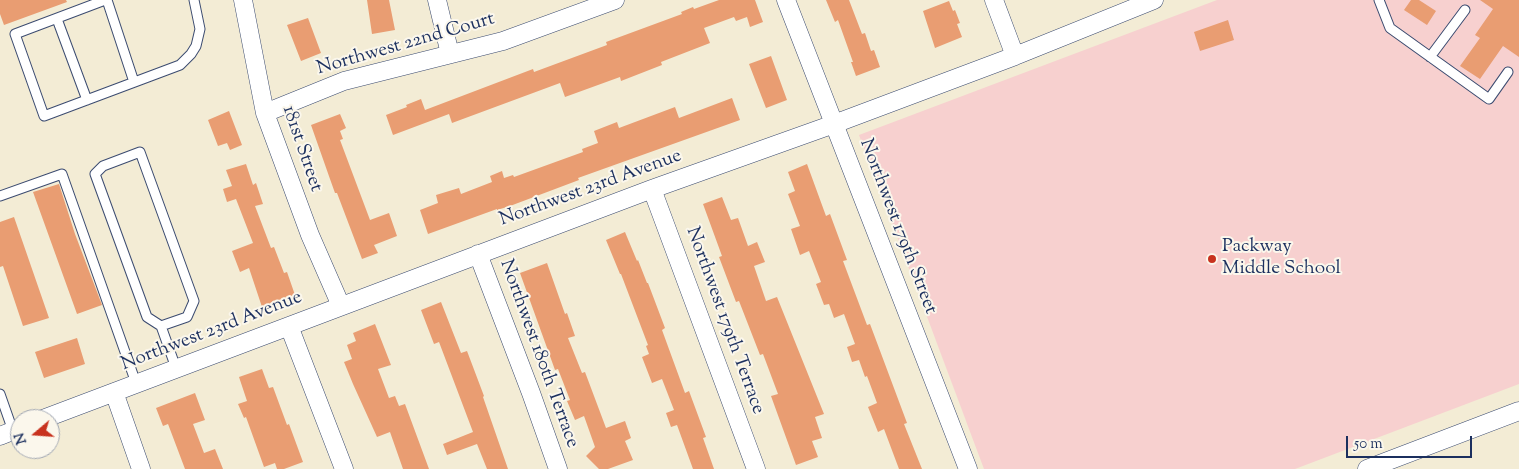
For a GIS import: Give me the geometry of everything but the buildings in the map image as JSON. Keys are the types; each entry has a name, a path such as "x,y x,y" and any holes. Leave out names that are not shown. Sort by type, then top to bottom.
{"street":[{"name":"181st Street","path":"242,0 265,113 310,235 341,306"},
{"path":"437,0 450,54"},
{"name":"Northwest 22nd Court","path":"265,113 344,81 503,41 615,0"},
{"name":"Northwest 179th Street","path":"786,0 968,469"},
{"path":"994,0 1014,56"},
{"name":"Northwest 23rd Avenue","path":"60,413 652,188 834,124 1014,56 1154,0"},
{"name":"Northwest 179th Terrace","path":"652,188 756,469"},
{"name":"Northwest 180th Terrace","path":"478,254 558,469"},
{"path":"290,326 344,469"},
{"path":"114,392 141,469"},
{"path":"1367,469 1396,464 1519,411"}],"lane":[{"path":"134,82 106,0 95,2 14,34 44,116 180,65 196,46 200,29 194,0"},
{"path":"1379,0 1390,28 1488,99 1508,72"},
{"path":"1430,57 1465,10"},
{"path":"57,18 86,100"},
{"path":"160,326 187,317 194,301 140,152 104,166 95,174 148,316 160,326 176,368"},
{"path":"0,196 62,174 136,383"},
{"path":"0,394 10,429"}],"shaded area":[{"name":"Packway Middle School","path":"1217,0 1519,0 1519,384 1295,469 984,469 859,135"}],"place":[{"name":"Packway Middle School","path":"1212,259"}]}
